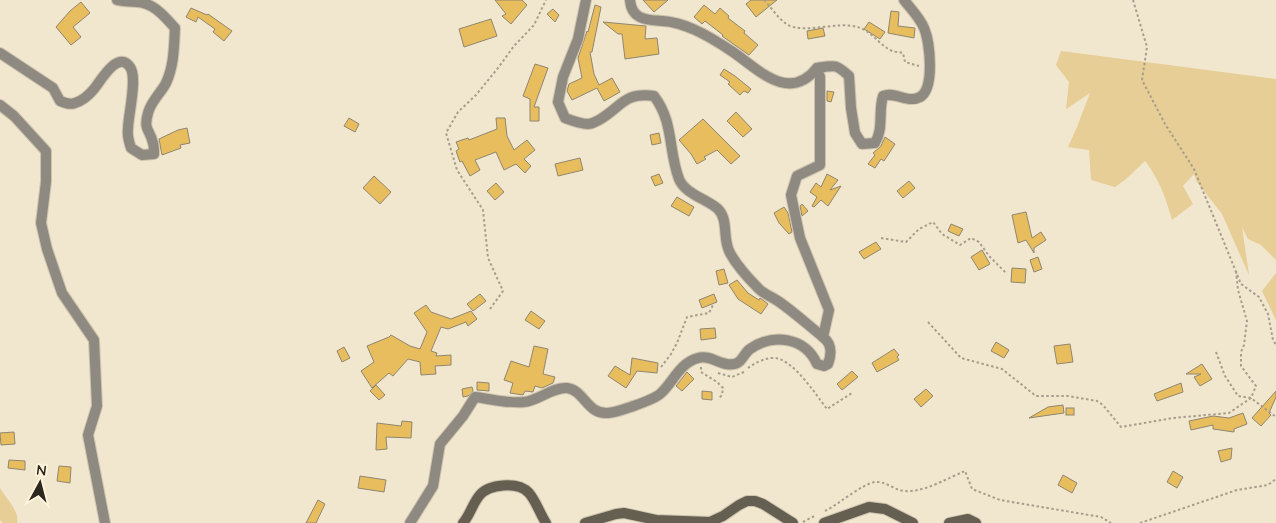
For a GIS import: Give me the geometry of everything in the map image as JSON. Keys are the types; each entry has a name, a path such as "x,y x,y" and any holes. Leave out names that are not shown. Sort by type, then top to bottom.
{"main road":[{"path":"463,523 479,496 486,491 513,486 529,492 546,523"},
{"path":"585,523 624,513 656,520 710,522 747,501 763,504 793,523"},
{"path":"820,519 869,506 885,509 913,523"},
{"path":"949,523 968,519 976,523"}],"street":[{"path":"0,53 53,88 60,101 70,104 84,99 110,68 119,62 130,65 133,72 127,130 130,148 142,155 154,154 154,142 146,128 148,112 154,98 165,84 170,71 175,28 152,6 138,2 116,0"},
{"path":"410,523 433,486 440,444 475,397 526,402 565,388 575,390 589,407 595,411 606,413 624,409 659,394 677,372 691,361 706,357 726,364 735,364 759,343 773,339 790,340 804,347 813,355 816,364 824,366 828,364 831,356 829,342 778,301 760,290 729,252 724,237 724,221 719,210 680,181 668,123 661,104 654,96 640,94 625,99 609,115 591,125 578,123 566,118 558,102 563,77 578,39 586,0"},
{"path":"630,0 630,5 637,16 654,22 674,22 694,29 732,52 767,78 785,84 800,82 817,68 839,67 849,76 855,134 862,144 875,143 880,136 880,110 883,96 888,94 911,100 921,97 926,92 929,83 928,46 924,28 904,0"},
{"path":"817,68 820,77 820,165 797,176 791,194 800,238 829,310 823,337"},
{"path":"0,106 14,116 46,151 46,182 41,222 47,249 62,294 94,340 96,406 88,435 105,523"}],"path":[{"path":"490,309 503,292 488,258 483,210 457,170 446,133 458,112 481,88 514,46 534,25 546,0"},
{"path":"764,0 789,26 811,28 849,25 859,27 871,34 890,50 903,53 905,62 918,66 929,66"},
{"path":"1133,0 1147,48 1142,80 1165,124 1194,169 1241,284 1258,297 1268,314 1273,340 1276,345"},
{"path":"881,238 906,242 919,229 933,222 942,234 960,245 971,238 979,242 989,256 1007,274"},
{"path":"928,322 961,358 1002,369 1036,396 1068,396 1097,401 1103,404 1120,427 1172,418 1229,413 1251,398 1256,386 1242,366 1246,321 1238,290 1236,271"},
{"path":"660,367 671,354 687,318 709,313 713,305"},
{"path":"1216,352 1225,376 1238,396 1251,398 1276,417"},
{"path":"698,358 702,362 702,372 717,382 722,388 722,395 719,398"},
{"path":"715,371 732,377 742,373 763,359 775,358 784,361 792,368 813,390 827,409 852,393"},
{"path":"825,511 875,482 883,483 901,491 915,492 965,471 972,489 1000,500 1101,516 1111,523"},
{"path":"1140,523 1237,490 1268,485 1276,479"},
{"path":"801,523 820,519"}],"shaded area":[{"path":"1061,51 1276,79 1276,260 1261,245 1248,239 1242,227 1249,275 1222,214 1197,182 1194,174 1183,186 1193,204 1172,220 1162,189 1145,161 1115,187 1091,180 1089,150 1068,147 1090,93 1066,109 1069,82 1056,65"},
{"path":"1276,273 1276,320 1262,291"},
{"path":"0,488 15,510 17,523 3,523 0,520"}],"building":[{"path":"495,0 522,0 527,5 511,24 502,16 506,14"},
{"path":"643,0 668,0 654,12"},
{"path":"751,0 777,0 756,17 746,4"},
{"path":"81,2 90,13 73,27 81,37 71,45 56,27"},
{"path":"595,5 601,7 592,52 590,52 594,74 599,85 612,78 620,92 604,101 597,88 572,100 567,91 569,84 582,78 578,58 588,32"},
{"path":"704,5 715,14 720,8 729,16 728,18 745,31 744,33 758,45 749,55 705,21 702,24 694,17"},
{"path":"191,8 208,14 232,31 224,41 213,32 215,29 198,17 196,22 186,17"},
{"path":"553,9 559,15 555,22 547,14"},
{"path":"891,11 899,12 898,26 915,28 914,38 888,33"},
{"path":"491,19 497,36 464,47 459,29"},
{"path":"603,22 646,26 645,39 657,38 659,54 625,59 622,34 618,34"},
{"path":"869,22 885,32 880,39 864,29"},
{"path":"823,28 825,36 808,39 807,31"},
{"path":"535,64 548,68 534,107 539,107 539,121 530,121 530,99 523,96"},
{"path":"724,69 751,89 748,93 744,91 740,95 728,84 730,82 720,75"},
{"path":"827,91 834,92 831,102 827,101"},
{"path":"736,112 752,129 743,137 727,121"},
{"path":"349,118 359,124 355,132 344,126"},
{"path":"496,118 505,118 507,136 514,150 527,140 535,150 524,159 531,166 525,173 516,164 504,170 496,152 475,160 480,170 470,176 462,161 460,162 456,151 459,149 456,142 468,138 469,140 497,129"},
{"path":"703,119 740,156 731,164 717,150 704,157 706,159 697,164 679,140"},
{"path":"187,128 190,143 180,145 181,148 162,155 159,139"},
{"path":"659,133 661,143 652,145 650,135"},
{"path":"885,137 895,144 884,161 881,159 875,168 868,164 875,155 873,153 881,146"},
{"path":"580,158 583,170 558,176 555,164"},
{"path":"659,174 663,183 655,186 651,177"},
{"path":"827,174 838,180 830,190 841,186 828,206 821,200 814,207 812,206 817,197 810,192 816,183 821,187"},
{"path":"374,176 391,192 380,204 363,188"},
{"path":"909,181 915,188 903,198 897,191"},
{"path":"496,183 504,192 495,200 487,191"},
{"path":"677,197 694,207 689,216 671,206"},
{"path":"802,204 808,211 802,216 800,206"},
{"path":"784,207 788,213 792,232 789,234 779,223 774,213"},
{"path":"1026,212 1032,238 1041,232 1046,240 1034,248 1034,253 1026,240 1018,243 1012,215"},
{"path":"951,224 963,229 959,236 948,231"},
{"path":"876,242 881,249 864,259 859,252"},
{"path":"982,250 990,264 979,270 971,257"},
{"path":"1038,257 1042,269 1034,272 1030,260"},
{"path":"1012,268 1026,269 1025,283 1011,282"},
{"path":"724,269 728,283 719,285 716,271"},
{"path":"737,280 748,293 768,304 761,314 738,299 729,285"},
{"path":"480,294 486,301 473,311 467,304"},
{"path":"714,294 717,302 702,308 699,300"},
{"path":"426,305 431,312 451,319 471,311 477,319 468,326 466,322 448,329 441,327 431,351 437,353 436,356 451,355 451,365 435,366 436,374 421,375 420,362 408,359 393,376 389,373 372,388 361,371 374,362 367,346 391,335 410,346 420,349 427,332 414,313"},
{"path":"531,311 545,321 539,329 525,320"},
{"path":"715,328 716,338 701,340 700,329"},
{"path":"996,342 1009,350 1004,358 991,351"},
{"path":"1070,344 1073,362 1057,364 1054,346"},
{"path":"534,346 548,349 543,374 555,377 553,383 542,388 535,386 533,392 525,391 523,395 510,393 513,383 504,380 511,361 529,367"},
{"path":"344,347 350,358 342,362 337,351"},
{"path":"894,349 899,355 897,357 899,360 877,372 872,363"},
{"path":"632,358 658,363 657,373 637,371 626,388 608,376 615,366 630,375"},
{"path":"1202,364 1212,379 1200,386 1194,377 1201,374 1186,374"},
{"path":"852,371 858,377 842,390 837,384"},
{"path":"687,372 694,379 682,391 676,386"},
{"path":"477,382 489,383 489,391 477,390"},
{"path":"1181,383 1183,392 1157,401 1154,394"},
{"path":"376,385 385,395 379,400 370,391"},
{"path":"472,387 473,391 468,396 463,397 462,389"},
{"path":"926,389 933,396 921,407 914,399"},
{"path":"702,391 712,392 712,400 702,399"},
{"path":"1276,391 1276,397 1269,413 1271,415 1261,426 1252,418"},
{"path":"1063,405 1064,413 1029,418 1048,407"},
{"path":"1066,408 1074,408 1074,415 1066,415"},
{"path":"1243,413 1247,424 1234,429 1234,432 1213,429 1213,425 1191,430 1189,421 1213,416 1229,418"},
{"path":"402,421 412,422 411,438 386,437 387,449 376,450 377,423 401,426"},
{"path":"14,432 15,444 1,445 0,433"},
{"path":"1232,448 1231,459 1221,462 1218,451"},
{"path":"9,460 25,461 25,470 8,468"},
{"path":"59,466 71,467 70,483 57,481"},
{"path":"1173,471 1183,477 1177,488 1167,482"},
{"path":"1063,475 1077,483 1072,493 1058,485"},
{"path":"360,476 386,480 384,492 358,488"},
{"path":"318,500 325,504 316,523 306,523"}]}
